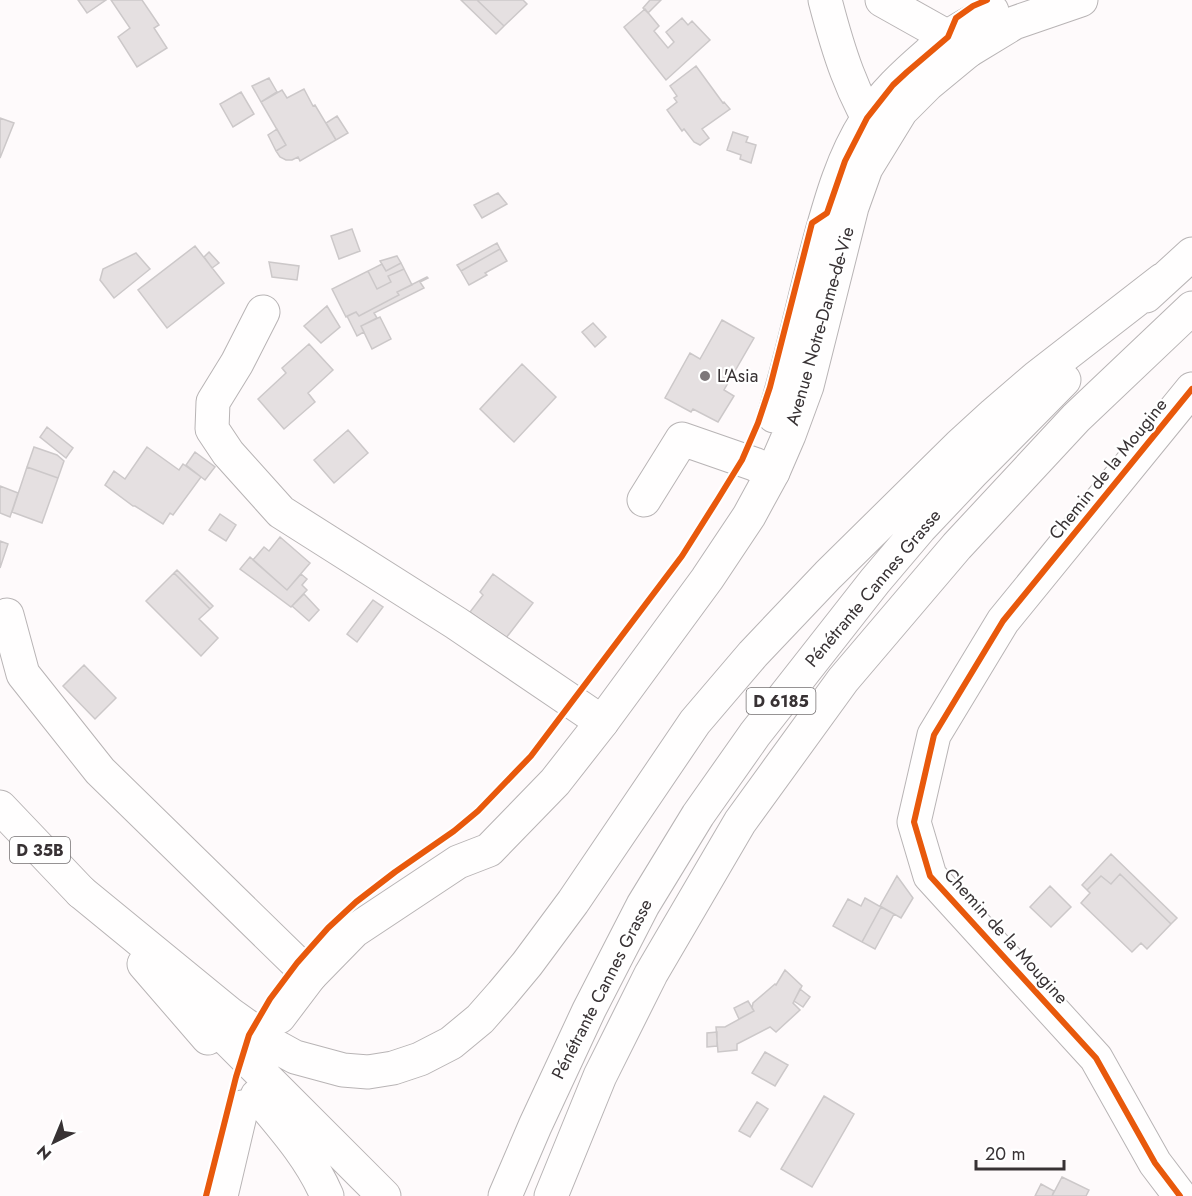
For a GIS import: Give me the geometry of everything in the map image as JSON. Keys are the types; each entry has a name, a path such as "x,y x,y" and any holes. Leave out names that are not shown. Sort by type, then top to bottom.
{"main road":[{"path":"825,0 848,78 874,129"},
{"path":"882,0 958,44"},
{"name":"Avenue Notre-Dame-de-Vie","path":"279,1017 310,976 354,931 458,862 472,834 508,802 592,715 729,509 764,468 771,428 810,274 845,161 874,129 900,111 928,84 958,44 992,11 1017,0"},
{"name":"Avenue Notre-Dame-de-Vie","path":"958,44 1081,0"},
{"name":"Pénétrante Cannes Grasse","path":"505,1196 579,1031 643,905 698,815 755,734 874,581 920,528 1162,280 1192,254"},
{"path":"81,892 230,1014 275,1046 295,1057 343,1070 368,1072 393,1068 420,1059 451,1043 480,1019 527,964 573,902 695,722 753,654 828,575 985,422 1037,377 1162,280"},
{"name":"Pénétrante Cannes Grasse","path":"551,1196 600,1077 651,974 740,822 843,680 957,546 1076,418 1192,308"},
{"path":"263,312 237,363 213,402 212,429 228,453 280,512 456,623 592,715"},
{"name":"Chemin de la Mougine","path":"1180,1196 1155,1163 1096,1058 930,876 914,822 934,735 1003,621 1192,389"},
{"path":"644,500 682,439 764,468"},
{"path":"7,615 23,674 100,771 310,976"},
{"name":"D 35B","path":"0,807 81,892"},
{"path":"81,892 211,1040 275,1117 300,1149 321,1181 327,1196"},
{"path":"81,892 384,1196"},
{"path":"221,1196 242,1107"}],"building":[{"path":"78,0 106,0 87,13"},
{"path":"111,0 142,0 159,25 154,28 167,48 137,67 118,37 130,28"},
{"path":"461,0 477,0 504,26 496,34"},
{"path":"477,0 523,0 527,4 504,26"},
{"path":"650,0 661,0 648,13 643,8"},
{"path":"645,9 659,26 654,31 668,48 674,42 666,32 682,18 688,25 692,21 710,40 666,80 624,27"},
{"path":"696,66 730,109 702,129 709,138 700,145 694,142 684,129 682,131 667,110 677,102 674,98 677,96 670,86"},
{"path":"269,78 277,92 261,102 252,86"},
{"path":"304,89 336,140 300,161 298,157 286,160 276,151 286,145 261,102 282,90 287,98"},
{"path":"241,92 254,114 233,127 220,104"},
{"path":"337,116 348,133 336,140 326,123"},
{"path":"0,118 14,123 0,158"},
{"path":"277,129 286,145 276,151 268,135"},
{"path":"733,132 748,137 746,142 756,145 751,163 740,159 741,155 727,150"},
{"path":"498,193 507,204 482,218 474,205"},
{"path":"352,229 360,251 339,259 331,236"},
{"path":"497,243 500,249 461,271 457,265"},
{"path":"195,246 224,283 167,328 138,290"},
{"path":"500,249 507,261 469,285 461,271"},
{"path":"209,252 219,263 212,268 204,257"},
{"path":"136,253 150,269 114,298 100,280 103,269"},
{"path":"397,256 401,263 386,271 380,261"},
{"path":"269,262 299,266 297,280 272,277"},
{"path":"401,263 404,269 388,276 391,282 377,289 368,271 382,264 386,271"},
{"path":"404,269 412,285 397,292 399,295 359,316 356,312 346,317 332,289 368,271 377,289 391,282 388,276"},
{"path":"427,277 420,282 424,288 374,313 377,318 361,326 364,332 357,336 347,316 356,312 359,316 399,295 397,292"},
{"path":"327,306 340,327 321,343 304,326"},
{"path":"380,317 391,339 372,349 361,326"},
{"name":"L'Asia","path":"722,320 754,338 724,390 734,396 718,422 693,409 691,412 665,398 690,353 700,359"},
{"path":"593,323 606,337 595,347 582,332"},
{"path":"309,344 333,370 308,393 315,402 284,429 258,399 286,373 282,368"},
{"path":"522,364 556,397 514,442 480,409"},
{"path":"47,427 73,448 66,458 40,437"},
{"path":"348,430 368,453 334,483 314,460"},
{"path":"34,447 57,455 64,461 58,478 27,467"},
{"path":"147,447 179,470 183,464 201,477 173,515 170,513 163,524 133,506 105,485 114,471 125,479"},
{"path":"195,452 215,467 205,480 186,465"},
{"path":"27,467 58,478 42,523 12,512"},
{"path":"0,486 18,493 10,517 0,513"},
{"path":"220,514 236,525 226,541 209,530"},
{"path":"280,537 310,563 287,590 253,560 264,547 269,551"},
{"path":"0,541 8,544 0,568"},
{"path":"250,557 287,590 301,574 307,579 302,585 307,590 291,607 240,569"},
{"path":"177,570 213,606 210,609 174,573"},
{"path":"174,573 210,609 199,619 218,638 201,656 146,601"},
{"path":"493,574 533,603 506,638 470,612 483,595 480,592"},
{"path":"304,594 319,610 309,621 292,606"},
{"path":"373,600 383,607 357,642 347,634"},
{"path":"84,665 116,698 95,719 63,686"},
{"path":"1111,854 1177,918 1171,924 1120,874 1111,884 1101,876 1087,890 1082,885"},
{"path":"1120,874 1171,924 1147,949 1141,943 1132,952 1081,903 1090,893 1087,890 1101,876 1111,884"},
{"path":"897,876 913,898 901,918 880,906"},
{"path":"1050,886 1071,907 1051,927 1030,907"},
{"path":"865,898 881,907 862,942 833,926 848,899 861,906"},
{"path":"881,907 894,914 875,949 862,942"},
{"path":"785,970 802,986 793,1003 800,1010 776,1032 770,1027 737,1044 737,1050 718,1052 716,1027 725,1027 754,1011 753,1003 776,985"},
{"path":"800,989 810,997 803,1007 794,1001"},
{"path":"748,1001 754,1011 739,1019 734,1008"},
{"path":"717,1032 717,1046 707,1047 707,1033"},
{"path":"765,1052 788,1065 775,1086 752,1073"},
{"path":"824,1096 854,1114 812,1187 781,1169"},
{"path":"757,1102 768,1109 750,1137 739,1131"},
{"path":"1062,1177 1089,1190 1086,1196 1052,1196"},
{"path":"1041,1184 1054,1191 1052,1196 1035,1196"}],"cycle path":[{"path":"206,1196 249,1035 270,999 297,963 328,928 356,902 478,811 531,756 682,556 742,460 758,423 770,387 812,223 827,213 845,161 867,118 893,85 948,37 956,18 973,6 987,0"},
{"path":"1180,1196 1155,1163 1096,1058 930,876 914,822 934,735 1003,621 1192,389"}],"place":[{"name":"L'Asia","path":"705,376"}]}
